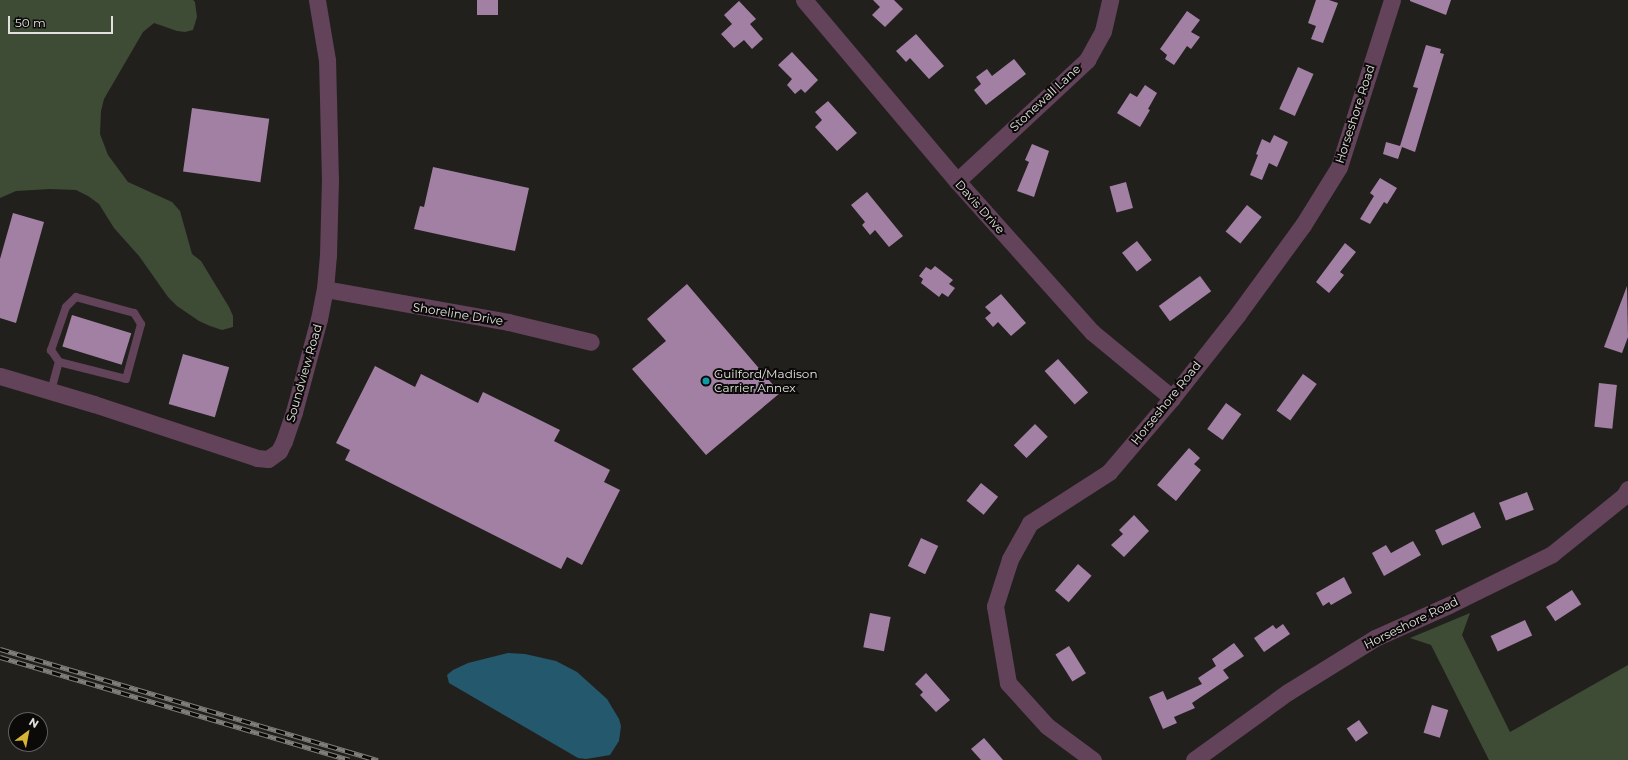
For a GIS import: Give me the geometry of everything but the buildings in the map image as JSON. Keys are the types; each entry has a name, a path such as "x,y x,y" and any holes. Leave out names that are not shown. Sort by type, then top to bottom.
{"street":[{"name":"Soundview Road","path":"0,376 51,391 257,458 268,459 279,451 289,426 319,319 325,289 328,255 330,181 327,60 317,0"},
{"name":"Davis Drive","path":"804,0 957,181 1092,332 1172,398"},
{"name":"Stonewall Lane","path":"957,181 1087,60 1103,31 1110,0"},
{"name":"Horseshore Road","path":"1093,760 1047,726 1008,683 995,606 1010,559 1030,523 1109,472 1172,398 1238,314 1303,225 1339,167 1392,0"},
{"name":"Shoreline Drive","path":"325,289 508,322 591,342"},
{"name":"Horseshore Road","path":"1194,760 1288,692 1375,638 1449,605 1552,554 1624,496 1628,489"}],"lane":[{"path":"51,391 59,362 51,350 66,307 76,297 134,313 141,324 126,379 59,362"}],"green space":[{"path":"0,0 193,0 195,2 197,17 193,30 185,32 177,31 154,23 143,32 104,99 101,111 100,134 108,155 128,182 172,202 180,211 192,254 201,261 229,307 233,316 233,327 222,330 210,326 199,321 177,306 168,297 139,256 114,228 99,204 88,196 76,190 50,189 16,191 0,198"},
{"path":"1470,613 1462,635 1510,732 1628,665 1628,760 1489,760 1431,645 1410,638"}],"water":[{"path":"508,653 525,654 556,661 577,672 607,699 619,719 621,726 619,741 610,755 586,759 578,758 449,683 447,675 453,670 468,663"}],"railway":[{"path":"0,649 378,760"},
{"path":"0,657 349,760"}],"place":[{"name":"Guilford/Madison Carrier Annex","path":"706,381"}]}
